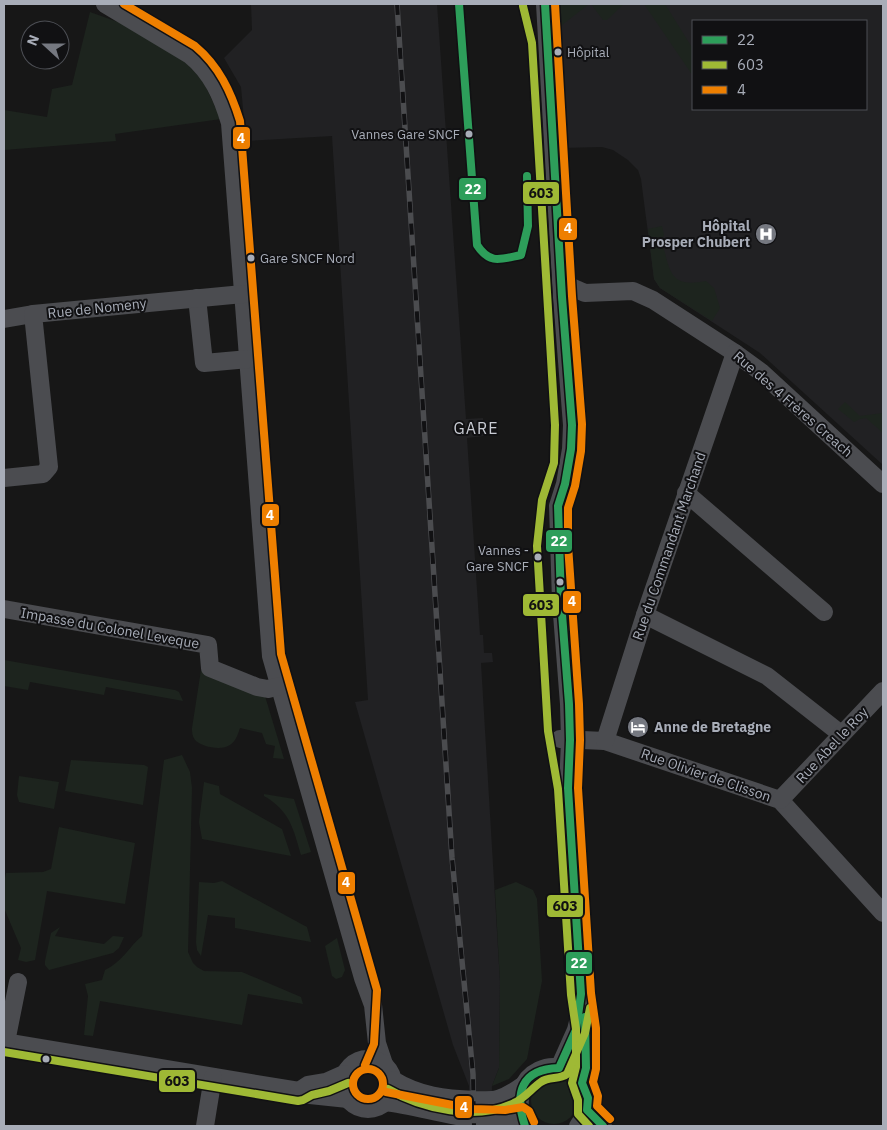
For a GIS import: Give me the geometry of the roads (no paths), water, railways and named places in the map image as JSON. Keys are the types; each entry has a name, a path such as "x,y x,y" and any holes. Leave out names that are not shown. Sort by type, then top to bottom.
{"street":[{"path":"104,4 190,55 206,72 221,95 230,123 233,136 243,294 271,656 367,992 373,1005 377,1044 384,1064 390,1071 393,1080 390,1096 385,1102 373,1108 366,1109 348,1100 342,1085 344,1074 350,1065 356,1061 371,1058 384,1064"},
{"path":"545,4 572,424 571,450 565,484 558,506 558,535 565,740 581,994 586,1028 586,1068 582,1083"},
{"name":"Rue des 4 Frères Creach","path":"562,283 585,293 633,291 653,300 761,372 883,484"},
{"name":"Rue de Nomeny","path":"4,478 43,474 49,467 33,314 243,294"},
{"path":"197,298 204,363 249,359"},
{"path":"4,319 33,314"},
{"name":"Rue du Commandant Marchand","path":"605,741 645,614 735,353"},
{"path":"686,493 824,612"},
{"name":"Impasse du Colonel Leveque","path":"4,609 208,645 210,668 257,688 268,689 280,686"},
{"path":"645,614 767,676 841,734"},
{"name":"Rue Abel le Roy","path":"780,800 883,691"},
{"name":"Rue Olivier de Clisson","path":"565,740 605,741 780,800 883,914"},
{"path":"18,982 5,1042 348,1100"},
{"path":"356,1061 364,1042 367,992"},
{"path":"559,1068 576,1030 581,994"},
{"path":"393,1080 406,1088 444,1098 471,1100 500,1098 522,1086 534,1074 549,1067 559,1068 575,1075 582,1083 588,1098 587,1110 578,1126"},
{"path":"299,1091 308,1085 326,1082 344,1074"},
{"path":"205,1126 213,1078"},
{"path":"385,1102 431,1119 467,1118 523,1122 519,1100 522,1086"},
{"path":"587,1110 603,1126"}],"railway":[{"path":"397,4 452,858 473,1074 474,1126"}],"place":[{"name":"Hôpital","path":"558,52"},
{"name":"Vannes Gare SNCF","path":"469,134"},
{"name":"Hôpital Prosper Chubert","path":"766,234"},
{"name":"Gare SNCF Nord","path":"251,258"},
{"name":"Vannes - Gare SNCF","path":"538,557"},
{"name":"Anne de Bretagne","path":"638,727"}],"district":[{"name":"GARE","path":"476,428"}]}
